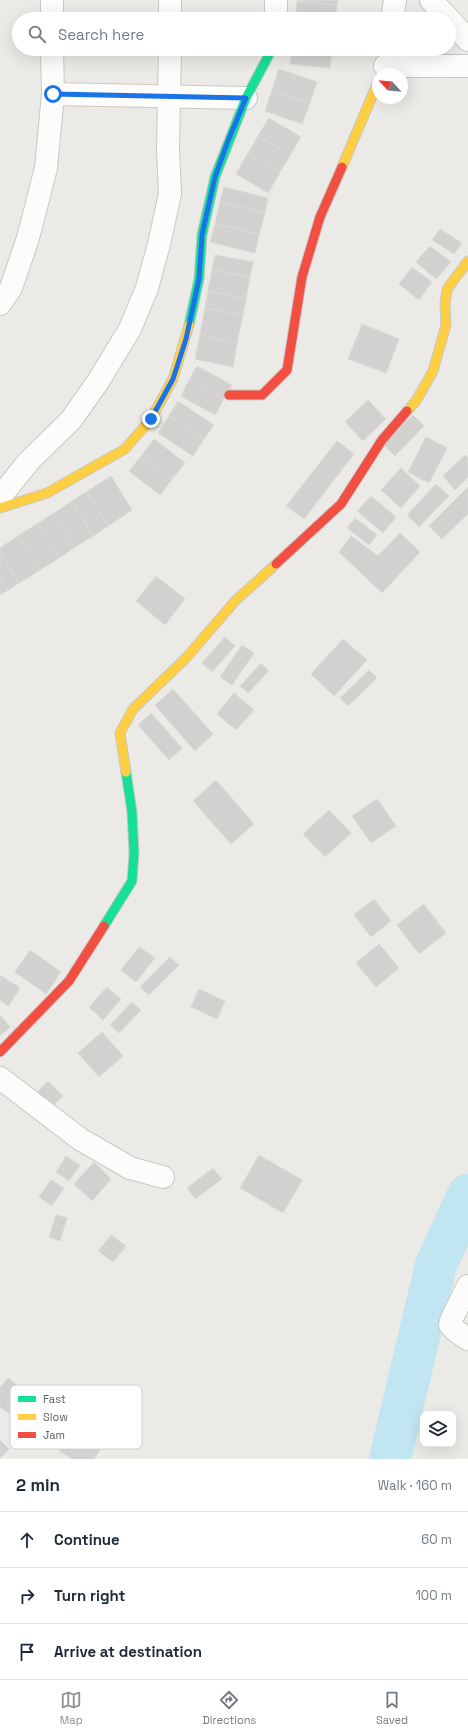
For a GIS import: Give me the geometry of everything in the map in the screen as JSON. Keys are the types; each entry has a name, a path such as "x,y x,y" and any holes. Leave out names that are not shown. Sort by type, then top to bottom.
{"street":[{"path":"52,0 52,12"},
{"path":"170,0 170,12"},
{"path":"276,0 276,12"},
{"path":"393,12 395,0"},
{"path":"432,0 443,12"},
{"path":"456,27 468,40"},
{"path":"0,304 11,288 28,238 46,168 53,94 52,56"},
{"path":"0,497 29,461 71,420 98,383 130,329 147,288 170,194 168,150 170,56"},
{"path":"0,508 47,493 125,449 151,419 173,379 186,339 199,279 202,235 215,177 246,98 268,56"},
{"path":"383,68 468,66"},
{"path":"53,94 246,98"},
{"path":"229,395 262,395 286,370 302,278 320,217 372,94"},
{"path":"0,1052 69,980 132,881 134,853 132,812 120,733 125,721 133,709 206,636 235,601 341,504 382,440 416,401 432,371 446,325 446,289 468,261"},
{"path":"0,1078 80,1139 130,1168 163,1177"},
{"path":"468,1286 450,1325 468,1339"}],"building":[{"path":"297,0 338,0 337,5"},
{"path":"297,1 337,5 336,12 296,12"},
{"path":"291,56 331,56 330,68 290,64"},
{"path":"279,69 317,82 310,103 272,90"},
{"path":"272,90 310,103 302,124 265,111"},
{"path":"269,118 301,137 290,155 258,136"},
{"path":"258,136 290,155 280,172 248,153"},
{"path":"248,153 280,172 268,193 236,174"},
{"path":"224,187 268,198 265,213 220,202"},
{"path":"220,202 265,213 259,234 215,224"},
{"path":"215,224 259,234 255,253 210,242"},
{"path":"440,229 462,243 454,254 432,240"},
{"path":"430,246 451,262 436,279 416,262"},
{"path":"215,255 253,262 250,277 212,270"},
{"path":"412,267 432,282 419,300 399,284"},
{"path":"212,270 250,277 246,299 208,291"},
{"path":"208,291 246,299 243,315 205,308"},
{"path":"205,308 243,315 237,343 200,335"},
{"path":"362,324 399,339 386,373 348,359"},
{"path":"200,335 237,343 233,367 195,359"},
{"path":"197,366 232,385 224,399 189,380"},
{"path":"189,380 224,399 215,415 181,396"},
{"path":"368,400 386,419 363,441 345,422"},
{"path":"178,401 214,425 204,439 169,416"},
{"path":"413,415 424,426 395,456 383,444"},
{"path":"169,416 204,439 193,456 158,433"},
{"path":"426,437 447,448 429,483 408,472"},
{"path":"154,439 185,463 173,478 142,455"},
{"path":"337,441 354,454 304,519 286,506"},
{"path":"142,455 173,478 160,495 129,471"},
{"path":"465,455 468,458 468,477 455,490 443,476"},
{"path":"401,468 420,486 401,508 381,490"},
{"path":"111,476 132,510 108,526 86,492"},
{"path":"436,484 449,496 419,527 407,515"},
{"path":"468,487 468,514 442,539 429,526"},
{"path":"86,492 108,526 93,536 72,501"},
{"path":"371,496 396,517 383,533 357,511"},
{"path":"72,501 93,536 75,547 54,513"},
{"path":"54,513 75,547 59,558 37,524"},
{"path":"355,518 377,535 369,545 347,528"},
{"path":"37,524 59,558 40,570 18,536"},
{"path":"400,533 420,552 382,593 339,552 351,536 378,556"},
{"path":"18,536 40,570 19,583 0,552 0,548"},
{"path":"0,552 19,583 8,590 0,577"},
{"path":"156,576 185,599 165,625 136,601"},
{"path":"0,577 8,590 0,595"},
{"path":"225,637 235,646 212,672 202,663"},
{"path":"343,639 367,660 334,696 311,674"},
{"path":"242,645 254,653 232,685 220,677"},
{"path":"261,663 269,671 248,693 240,686"},
{"path":"369,670 377,678 348,706 340,698"},
{"path":"173,689 213,734 195,751 155,705"},
{"path":"234,693 254,710 236,730 217,714"},
{"path":"151,713 182,748 169,760 138,725"},
{"path":"216,780 254,824 231,844 193,801"},
{"path":"377,799 396,826 371,843 352,816"},
{"path":"329,810 351,833 325,857 303,834"},
{"path":"374,899 391,921 371,937 354,915"},
{"path":"424,904 446,933 419,954 397,925"},
{"path":"379,944 399,968 376,987 356,963"},
{"path":"139,947 155,958 136,982 121,970"},
{"path":"30,950 61,972 46,994 15,972"},
{"path":"170,957 179,965 149,995 140,987"},
{"path":"0,975 20,988 8,1006 0,1000"},
{"path":"107,987 121,999 103,1020 89,1007"},
{"path":"199,989 225,1001 217,1019 191,1007"},
{"path":"132,1002 141,1010 119,1033 110,1025"},
{"path":"0,1015 10,1027 0,1036"},
{"path":"102,1032 123,1056 99,1077 78,1053"},
{"path":"48,1081 63,1096 47,1112 32,1097"},
{"path":"259,1155 302,1180 283,1213 240,1188"},
{"path":"66,1156 80,1165 69,1181 56,1172"},
{"path":"94,1162 111,1179 92,1201 74,1184"},
{"path":"213,1168 222,1179 195,1199 187,1188"},
{"path":"51,1180 64,1188 52,1206 39,1197"},
{"path":"56,1215 67,1218 60,1241 49,1237"},
{"path":"111,1235 126,1246 113,1262 98,1251"},
{"path":"8,1378 17,1385 10,1385 10,1414 0,1407 0,1388"},
{"path":"0,1440 9,1449 0,1458"},
{"path":"60,1449 100,1449 94,1459 73,1459 59,1451"}],"waterway":[{"path":"390,1459 436,1265 468,1195"}],"traffic: fast":[{"path":"189,325 199,279 202,235 215,177 246,98 268,56"},
{"path":"104,926 132,881 134,853 132,812 126,772"}],"traffic: slow":[{"path":"342,167 372,96"},
{"path":"407,411 416,401 433,371 446,325 445,304 447,289 468,261"},
{"path":"0,508 47,493 125,449 151,419 173,379 189,325"},
{"path":"126,772 120,733 133,709 186,658 235,601 276,564"}],"traffic: jam":[{"path":"229,395 262,395 287,370 302,277 320,217 342,167"},
{"path":"276,564 341,504 382,440 407,411"},
{"path":"0,1052 69,981 104,926"}],"route":[{"path":"53,94 246,98 215,177 202,235 199,279 186,339 173,379 151,419"}]}
